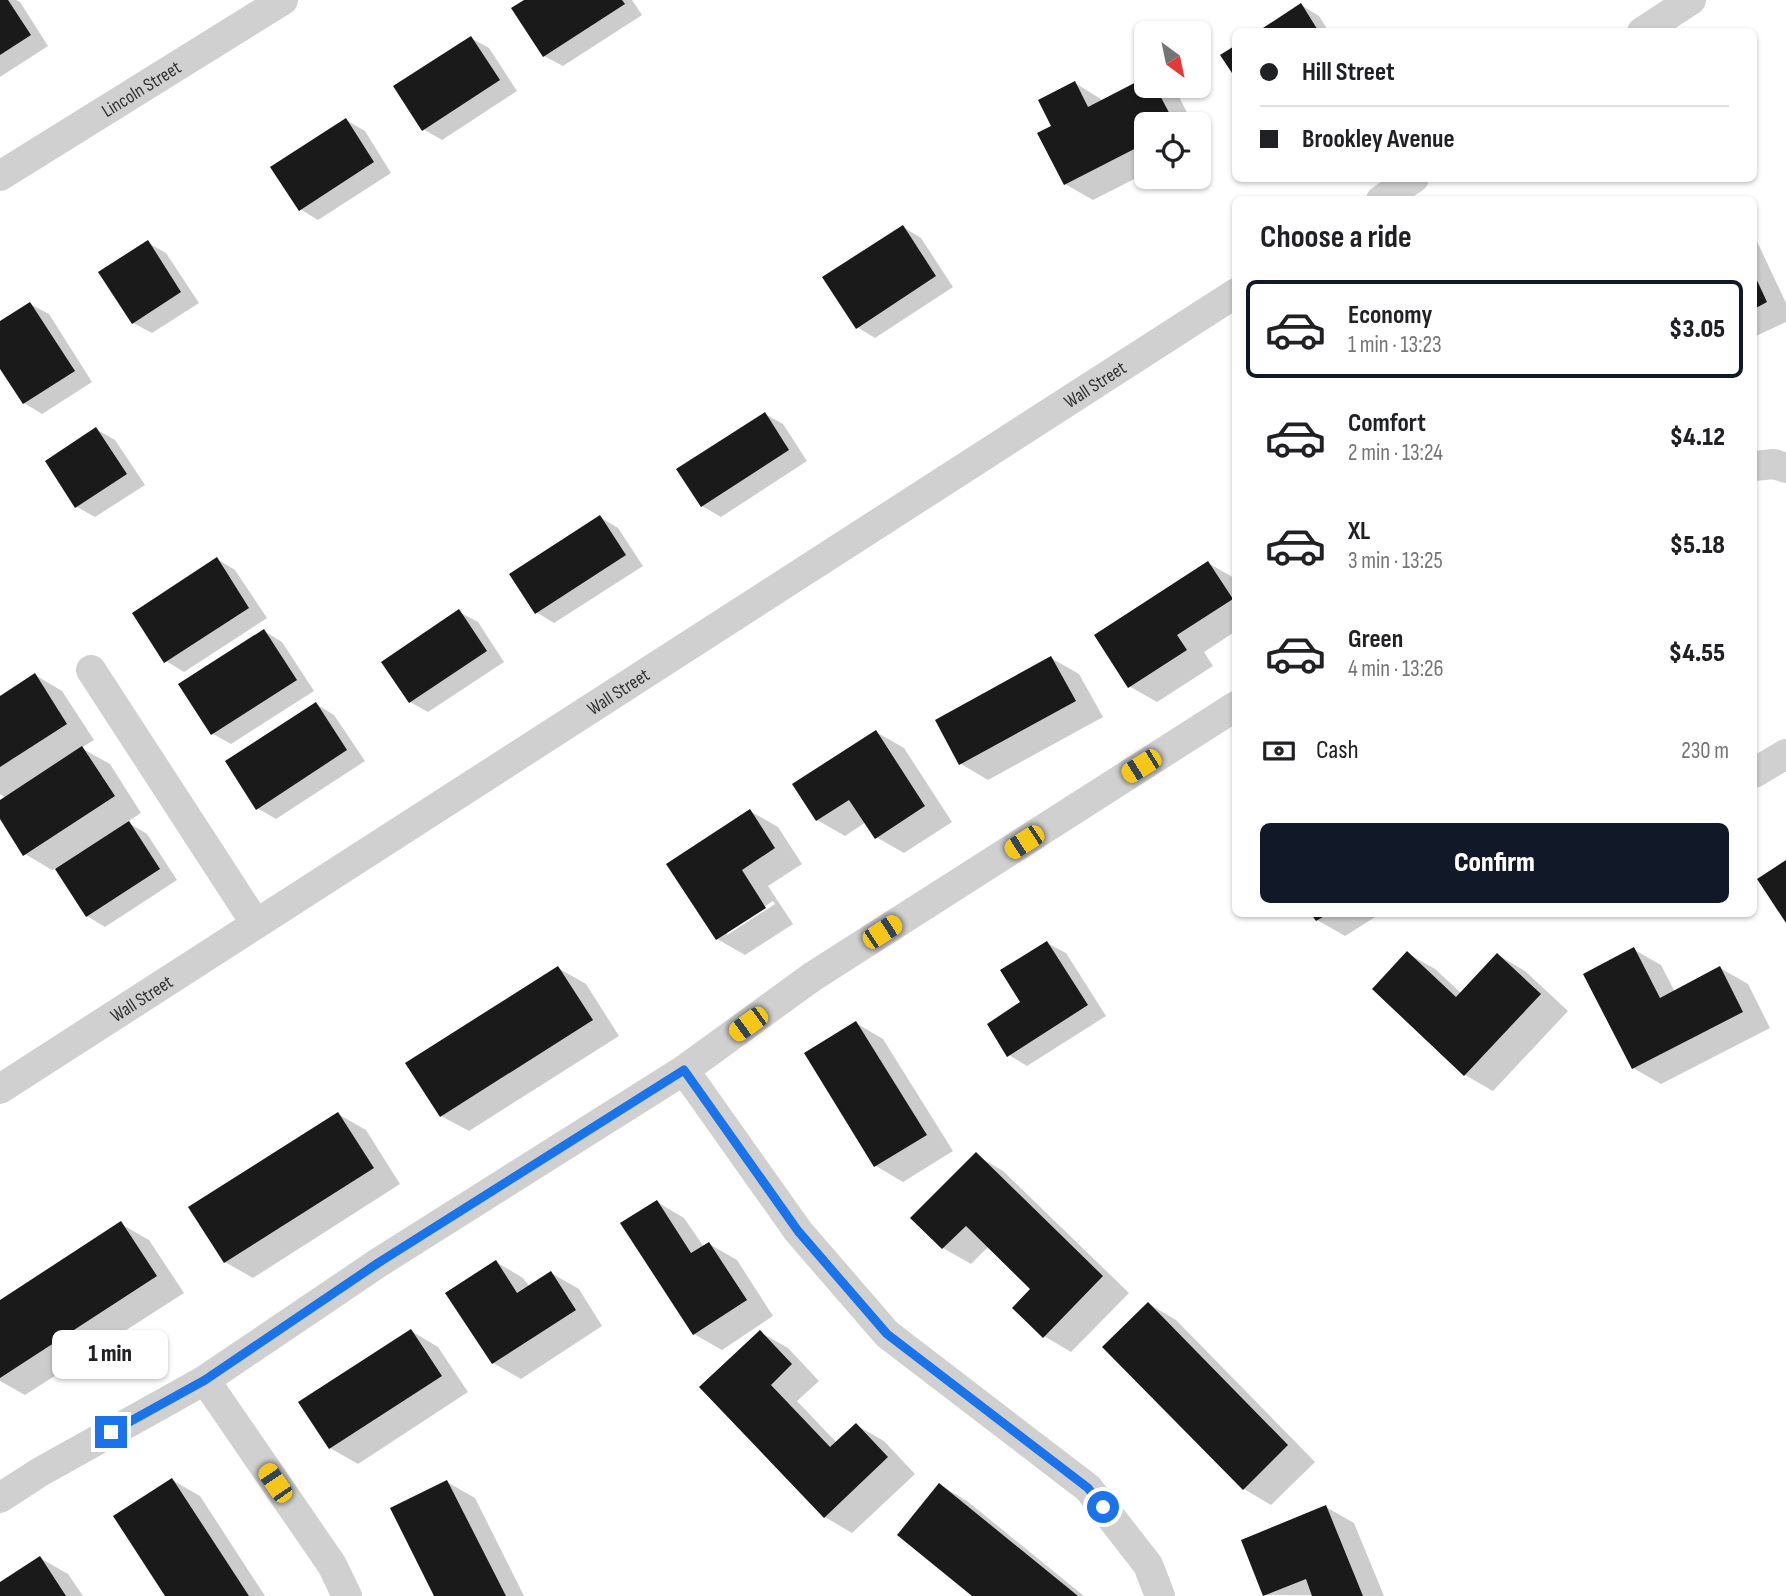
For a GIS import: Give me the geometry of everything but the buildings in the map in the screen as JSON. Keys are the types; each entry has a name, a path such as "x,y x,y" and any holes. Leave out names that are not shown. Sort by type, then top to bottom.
{"street":[{"name":"Lincoln Street","path":"0,176 283,0"},
{"path":"1648,28 1691,0"},
{"path":"1387,196 1408,182"},
{"name":"Wall Street","path":"0,1089 1232,296"},
{"path":"1757,466 1774,464 1786,468"},
{"path":"90,670 256,924"},
{"path":"0,1498 40,1472 205,1380 378,1263 684,1070 812,977 1232,709"},
{"path":"1757,771 1786,754"},
{"path":"684,1070 798,1231 887,1334 1088,1488 1148,1565 1160,1596"},
{"path":"205,1380 332,1565 347,1596"}],"route":[{"path":"111,1432 205,1380 378,1263 684,1070 798,1231 887,1334 1088,1488 1103,1507"}]}
